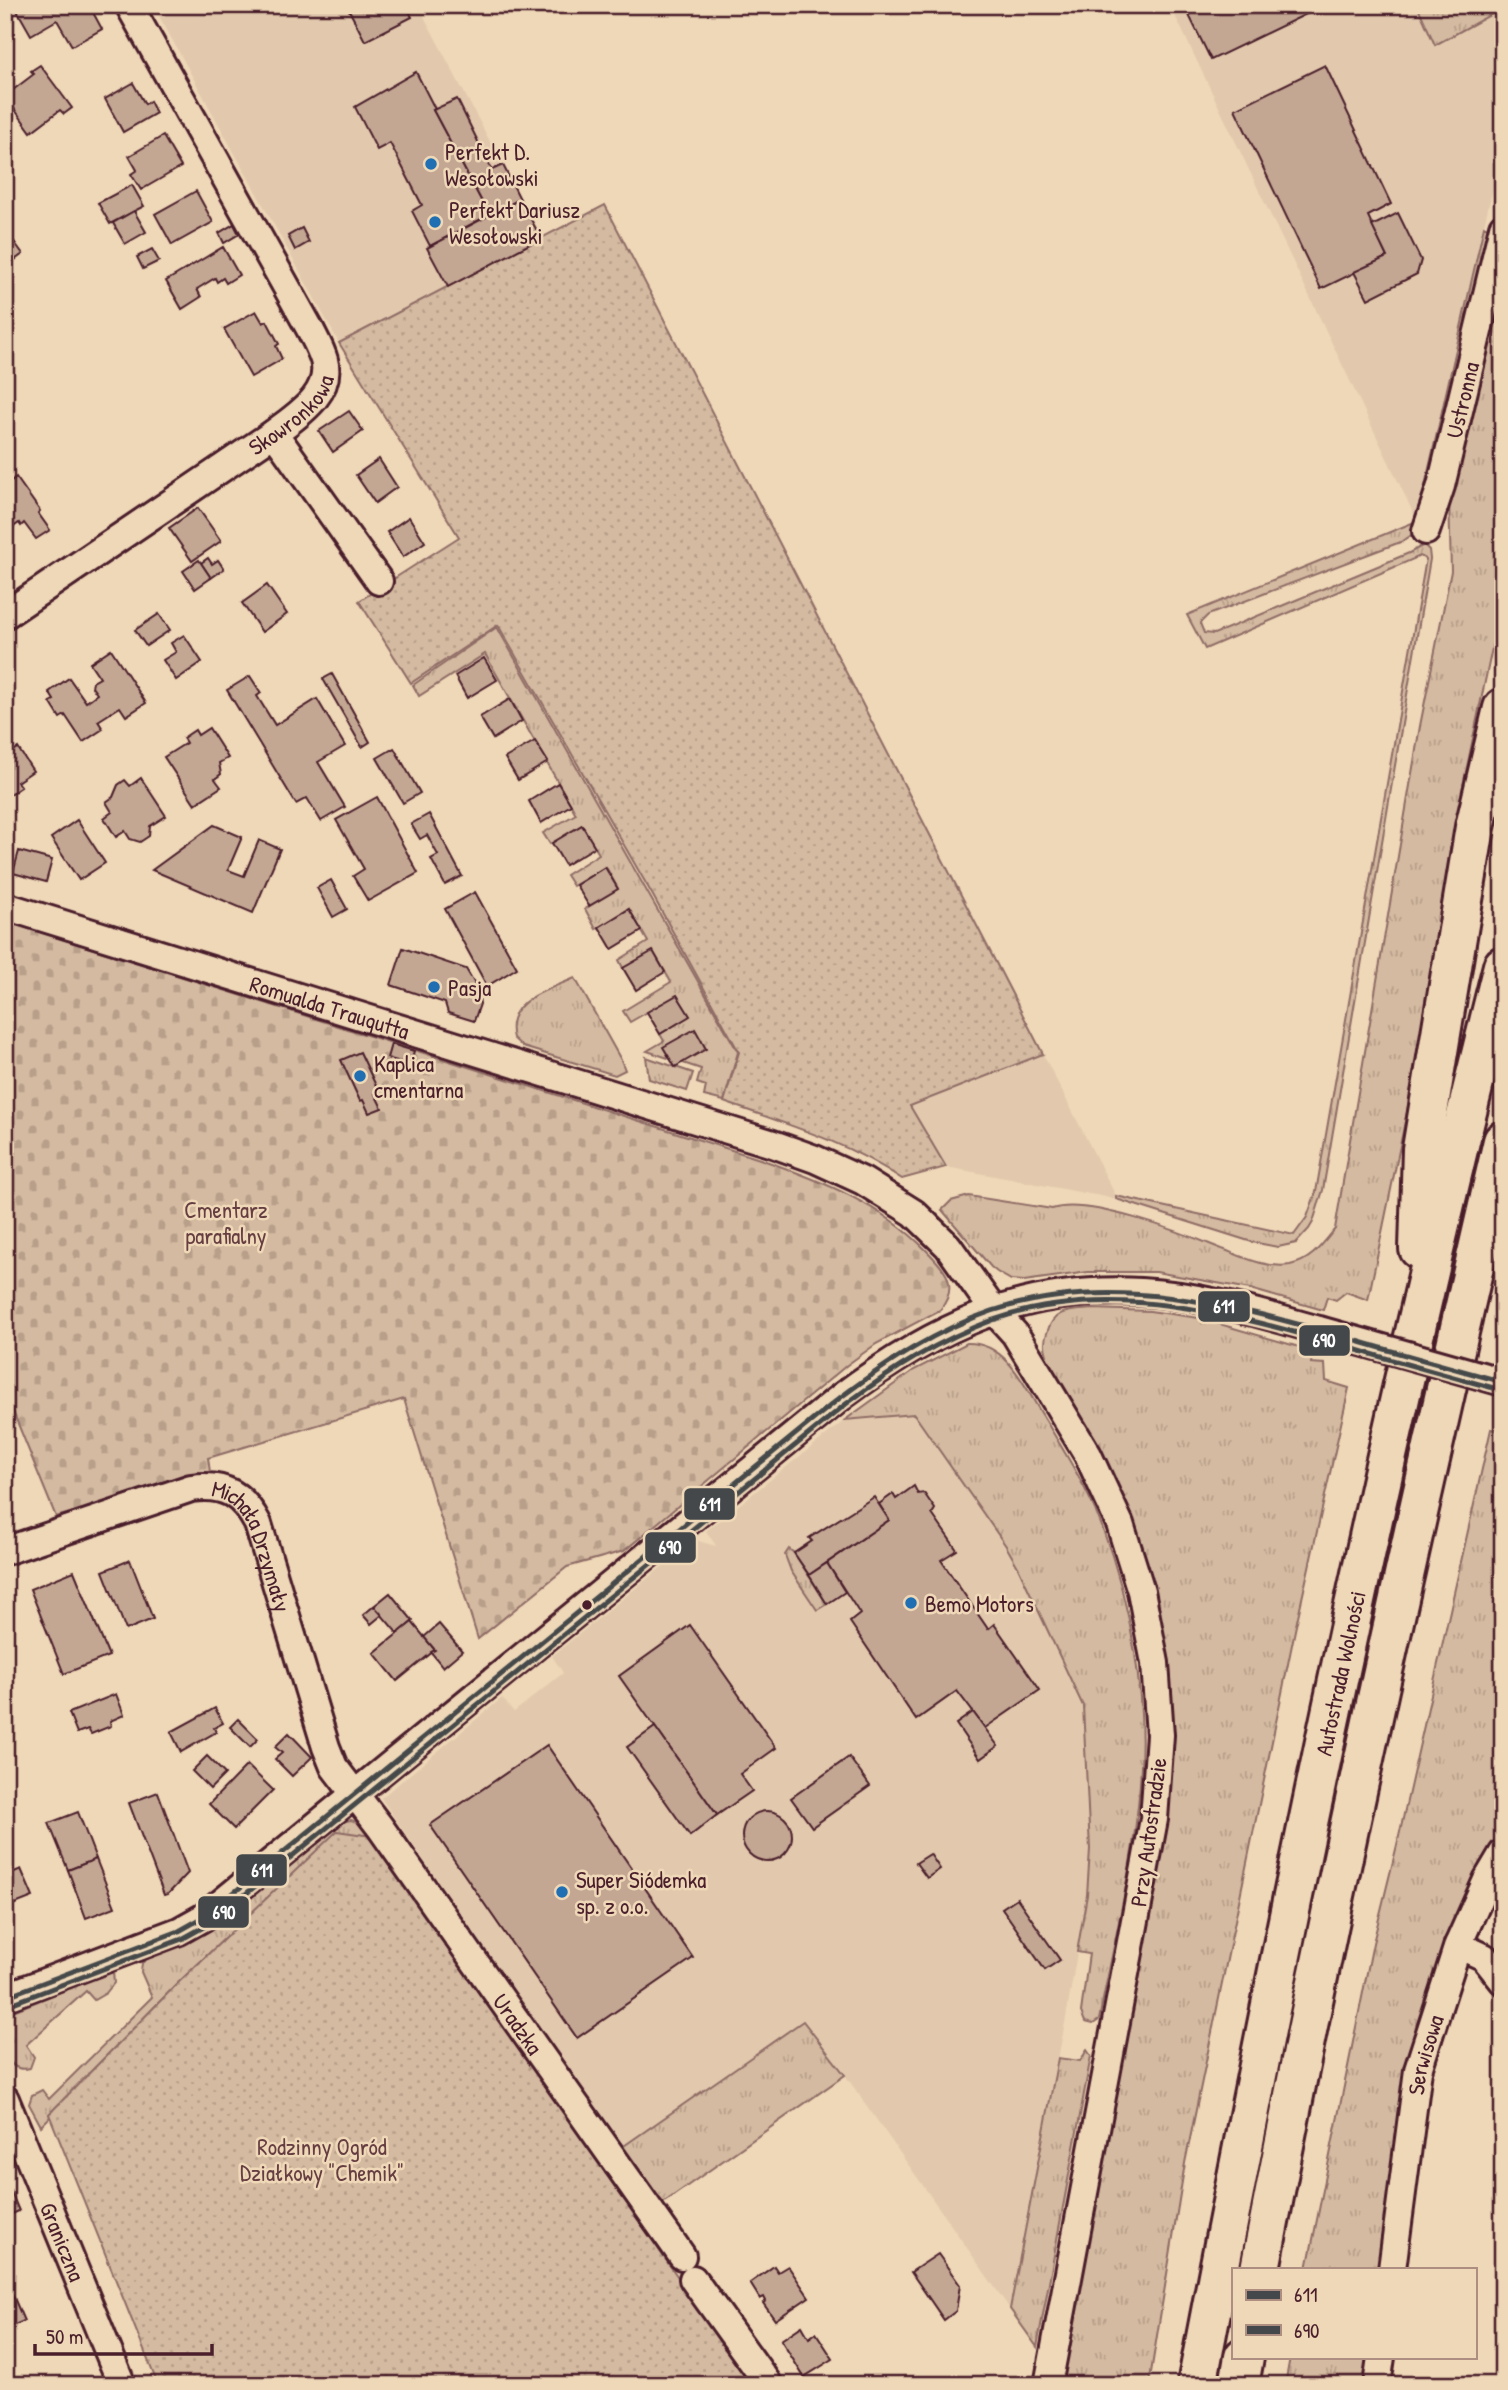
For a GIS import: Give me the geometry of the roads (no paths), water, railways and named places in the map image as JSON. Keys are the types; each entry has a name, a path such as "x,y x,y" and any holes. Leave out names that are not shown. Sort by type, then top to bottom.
{"highway":[{"path":"1416,1332 1422,1149 1475,827 1503,708"},
{"name":"Autostrada Wolności","path":"1197,2385 1293,1896 1416,1332 1503,966"},
{"path":"1261,2268 1298,2073 1429,1460 1503,1142"},
{"path":"1238,2385 1244,2358"}],"street":[{"name":"Skowronkowa","path":"5,615 274,433 315,399 323,386 326,373 324,360 310,330 129,5"},
{"name":"Ustronna","path":"1426,531 1444,473 1503,227"},
{"path":"274,433 379,581"},
{"name":"Romualda Traugutta","path":"5,906 773,1144 863,1181 914,1213"},
{"name":"Przy Autostradzie","path":"914,1213 937,1233 957,1256 994,1311 1015,1334 1088,1455 1112,1503 1128,1545 1147,1615 1155,1662 1159,1759 1154,1819 1048,2385"},
{"path":"5,1997 193,1924 215,1908 347,1790 841,1397 890,1361 935,1334 994,1311 1033,1300 1075,1293 1143,1292 1187,1297 1234,1307 1503,1382"},
{"name":"Michała Drzymały","path":"5,1551 191,1488 217,1488 243,1500 258,1524 330,1758 347,1790"},
{"name":"Uradzka","path":"347,1790 769,2385"},
{"name":"Serwisowa","path":"1392,2268 1418,2070 1458,1945 1503,1853"},
{"path":"1458,1945 1484,1957 1503,1981"},
{"name":"Graniczna","path":"5,2099 122,2385"},
{"path":"1377,2385 1381,2358"}],"place":[{"name":"Perfekt D. Wesołowski","path":"431,164"},
{"name":"Perfekt Dariusz Wesołowski","path":"435,222"},
{"name":"Pasja","path":"434,987"},
{"name":"Kaplica cmentarna","path":"360,1076"},
{"name":"Bemo Motors","path":"911,1603"},
{"name":"Super Siódemka sp. z o.o.","path":"562,1892"}],"park label":[{"name":"Cmentarz parafialny","path":"226,1222"},
{"name":"Rodzinny Ogród Działkowy \"Chemik\"","path":"322,2159"}]}
